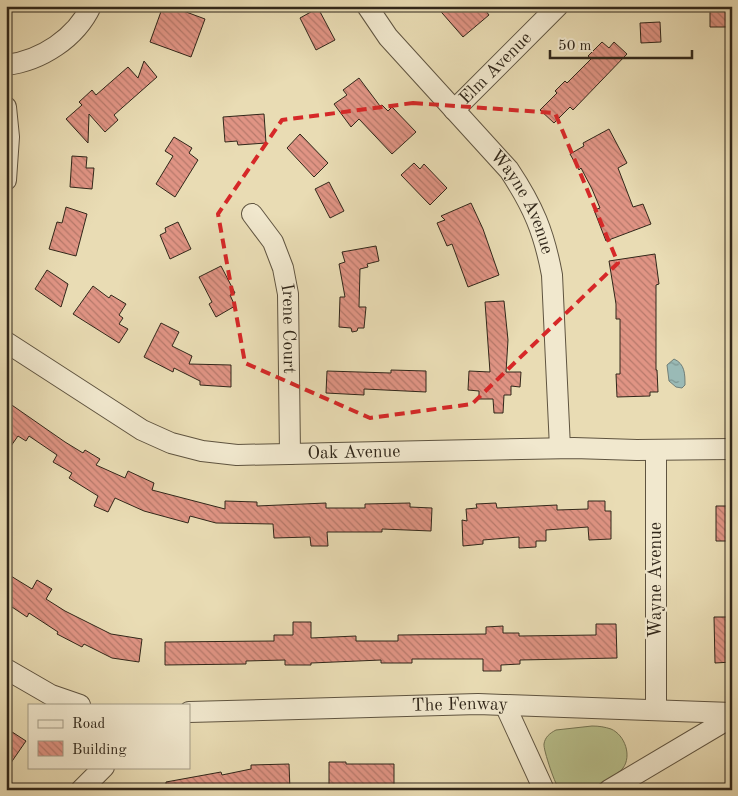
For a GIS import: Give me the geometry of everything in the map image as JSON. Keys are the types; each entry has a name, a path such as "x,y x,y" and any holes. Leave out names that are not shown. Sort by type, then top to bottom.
{"street":[{"path":"6,64 32,59 52,49 71,34 91,6"},
{"name":"Wayne Avenue","path":"367,6 388,37 509,170 525,194 538,219 552,274 560,448"},
{"name":"Elm Avenue","path":"454,110 558,6"},
{"path":"6,107 9,137 6,180"},
{"name":"Irene Court","path":"252,214 273,242 284,268 288,294 290,454"},
{"name":"Oak Avenue","path":"6,342 142,430 171,443 202,451 237,455 560,448 732,449"},
{"name":"Wayne Avenue","path":"656,450 656,710"},
{"path":"6,669 51,695 77,704"},
{"name":"The Fenway","path":"190,712 478,704 732,713"},
{"path":"505,705 544,790"},
{"path":"609,790 732,717"},
{"path":"81,790 103,768"}],"highlighted area":[{"path":"413,103 555,113 618,263 472,404 370,418 245,363 218,214 282,120"}],"green space":[{"path":"592,726 611,729 620,736 626,746 626,763 617,773 590,789 582,791 560,790 544,747 545,739 556,730"}],"water":[{"path":"674,359 678,361 684,370 685,385 682,388 676,387 669,381 667,365"}],"building":[{"path":"163,6 170,6 205,19 191,57 150,42"},
{"path":"436,6 482,6 489,15 463,37"},
{"path":"318,8 335,40 316,50 300,18"},
{"path":"710,11 732,11 732,27 710,27"},
{"path":"660,22 661,42 641,43 640,23"},
{"path":"602,42 609,48 614,42 627,54 573,110 570,107 554,123 540,110 557,93 555,91 565,81 567,83 591,59 588,56"},
{"path":"144,61 157,77 114,115 118,120 105,132 89,114 88,143 66,119 82,105 79,102 92,90 96,95 128,67 138,78"},
{"path":"359,78 380,106 382,105 388,111 392,107 416,132 392,154 359,119 351,127 334,104 347,95 343,90"},
{"path":"264,114 266,143 238,145 237,141 225,142 223,117"},
{"path":"609,129 627,163 618,168 633,207 643,204 651,224 606,241 594,210 600,208 581,168 579,170 570,154 584,146 583,143"},
{"path":"300,134 328,163 314,177 287,148"},
{"path":"174,137 192,148 189,153 198,160 175,197 156,184 173,156 165,151"},
{"path":"72,156 87,157 86,168 94,168 92,189 70,187"},
{"path":"414,163 420,169 424,164 447,188 430,205 401,175"},
{"path":"329,182 344,211 330,218 315,189"},
{"path":"471,203 483,229 499,275 468,287 452,244 447,246 437,223 445,220 441,216"},
{"path":"66,207 87,214 76,256 49,249 57,222 62,223"},
{"path":"178,222 191,249 170,259 160,235 166,232 165,228"},
{"path":"376,246 379,261 367,264 368,267 360,269 359,307 366,307 364,328 358,328 357,331 352,332 351,328 339,327 340,297 345,297 339,264 345,262 342,252"},
{"path":"655,254 659,284 656,285 656,370 658,392 650,392 650,396 617,397 616,374 620,374 620,319 616,319 616,304 609,261"},
{"path":"221,266 235,293 230,295 235,306 216,317 209,304 212,302 199,277"},
{"path":"47,270 68,284 61,307 35,289"},
{"path":"93,286 109,298 111,295 126,304 119,315 123,318 119,324 128,329 119,343 73,314"},
{"path":"504,301 508,340 506,372 521,372 520,387 511,386 511,395 504,395 503,413 494,413 493,399 479,399 479,391 468,390 469,371 490,372 485,302"},
{"path":"161,323 179,332 172,346 192,356 189,364 231,365 231,387 200,385 200,381 174,368 173,372 144,357"},
{"path":"391,370 426,371 426,392 364,389 364,395 326,393 327,371 391,373"},
{"path":"6,401 65,442 83,453 85,450 100,459 96,465 125,478 128,471 154,483 152,490 225,509 225,501 257,502 257,506 326,503 326,508 365,508 365,504 410,503 410,507 432,508 431,531 382,529 382,532 327,532 328,546 311,546 310,537 274,538 273,524 216,523 190,516 188,523 144,511 115,498 108,512 94,506 98,496 69,478 72,473 53,462 57,455 29,436 26,441 18,436 6,453"},
{"path":"588,501 605,501 605,511 611,511 611,539 589,540 588,527 546,530 546,541 536,541 536,547 519,548 519,537 483,540 483,544 463,546 462,520 467,521 466,509 477,508 476,504 496,503 497,508 557,505 557,510 588,509"},
{"path":"716,506 732,506 732,541 716,541"},
{"path":"6,573 32,589 37,580 52,589 46,599 65,611 111,634 142,639 139,662 112,658 84,644 82,647 57,634 58,632 29,613 27,617 6,603"},
{"path":"714,617 732,617 732,662 715,663"},
{"path":"293,622 311,622 311,638 356,636 356,641 398,641 398,635 486,634 486,627 503,626 503,633 519,633 519,636 596,635 596,624 616,624 617,658 520,660 520,664 501,665 501,671 483,671 483,659 412,659 412,663 381,663 381,660 311,663 311,665 285,665 285,660 246,661 246,664 165,665 165,642 274,641 274,635 293,635"},
{"path":"6,728 26,741 6,770"},
{"path":"329,762 394,764 394,790 329,790"},
{"path":"289,764 290,790 166,790 166,782 221,772 222,775 251,769 251,765"}]}
